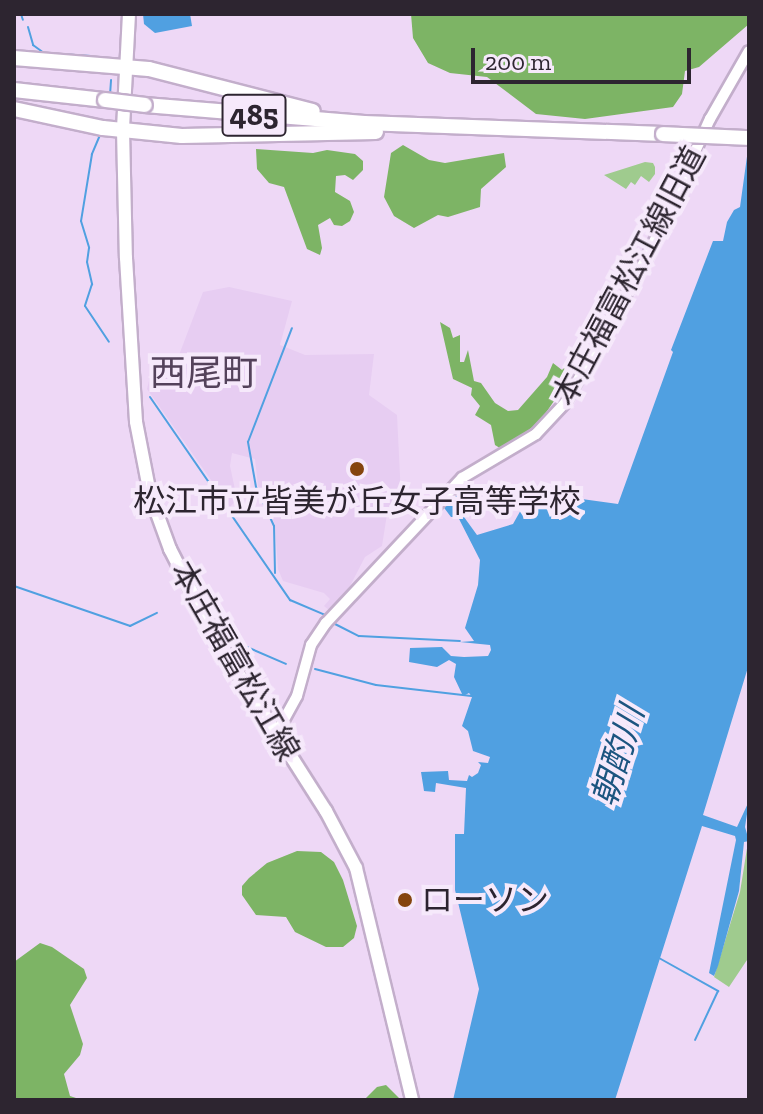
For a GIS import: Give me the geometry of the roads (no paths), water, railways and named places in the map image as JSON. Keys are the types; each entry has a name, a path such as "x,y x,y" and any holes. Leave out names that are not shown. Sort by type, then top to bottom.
{"highway":[{"path":"14,58 125,65 364,123"},
{"name":"485","path":"14,90 145,105 364,123 749,138"},
{"path":"14,109 123,130 223,137 516,130"}],"main road":[{"name":"本庄福富松江線","path":"129,14 123,130 132,379 150,494 181,574 215,637 326,811 356,868 412,1100"}],"street":[{"name":"本庄福富松江線旧道","path":"276,734 297,696 311,645 326,623 462,478 536,434 565,403 652,247 710,119 749,51"}],"water":[{"path":"143,14 190,14 192,26 155,33 144,24"},
{"name":"朝酌川","path":"749,142 749,664 703,815 737,827 749,801 745,827 749,841 744,842 739,891 718,966 714,976 709,973 736,840 735,836 702,826 615,1100 453,1100 479,989 455,890 455,834 464,834 466,788 436,783 435,792 424,791 421,772 448,771 449,780 467,781 469,775 472,777 478,773 481,765 478,762 488,763 490,757 473,751 468,731 462,726 472,697 469,693 463,696 454,677 456,664 449,660 437,667 409,662 410,648 442,647 451,656 464,657 488,656 491,650 490,645 460,642 474,641 465,628 478,585 480,560 458,517 451,517 442,505 455,492 464,517 477,535 513,524 531,492 618,504 673,352 671,350 713,241 723,241 727,222 734,210 740,207"}],"waterway":[{"path":"21,14 23,20"},
{"path":"28,27 33,45 44,53 91,56"},
{"path":"110,95 111,80"},
{"path":"100,135 92,154 81,221 89,248 87,262 92,284 85,306 109,342"},
{"path":"275,573 274,526 256,487 248,442 292,328"},
{"path":"150,397 290,600 325,615"},
{"path":"14,586 130,626 157,613"},
{"path":"196,587 214,596 215,605 240,644 286,664"},
{"path":"333,623 359,636 460,641"},
{"path":"315,669 376,685 471,696"},
{"path":"659,958 718,991 695,1040"}],"place":[{"name":"松江市立皆美が丘女子高等学校","path":"357,469"},
{"name":"ローソン","path":"405,900"}],"district":[{"name":"西尾町","path":"204,373"}]}
